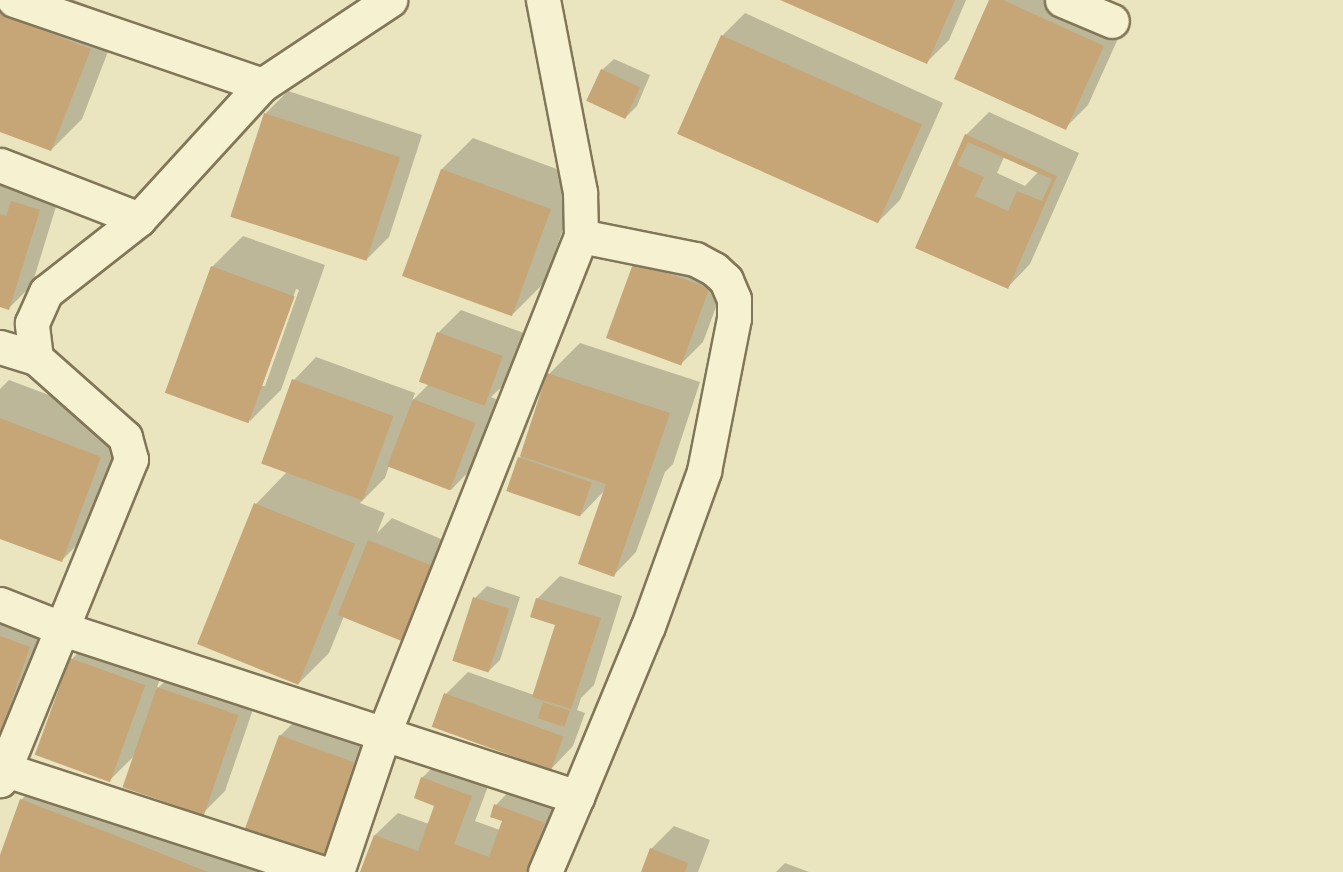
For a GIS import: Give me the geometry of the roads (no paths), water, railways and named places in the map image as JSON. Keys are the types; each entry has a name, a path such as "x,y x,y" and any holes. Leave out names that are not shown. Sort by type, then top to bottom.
{"street":[{"path":"14,0 262,85"},
{"path":"36,358 32,323 46,292 140,219 262,85 390,0"},
{"path":"337,872 384,733 581,236 580,192 543,0"},
{"path":"1062,0 1112,21"},
{"path":"0,165 140,219"},
{"path":"544,872 648,626 704,471 734,318 734,299 726,280 714,269 695,259 581,236"},
{"path":"0,347 36,358 125,437 131,459 63,628 1,772 321,872"},
{"path":"0,604 63,628 577,797"}]}
